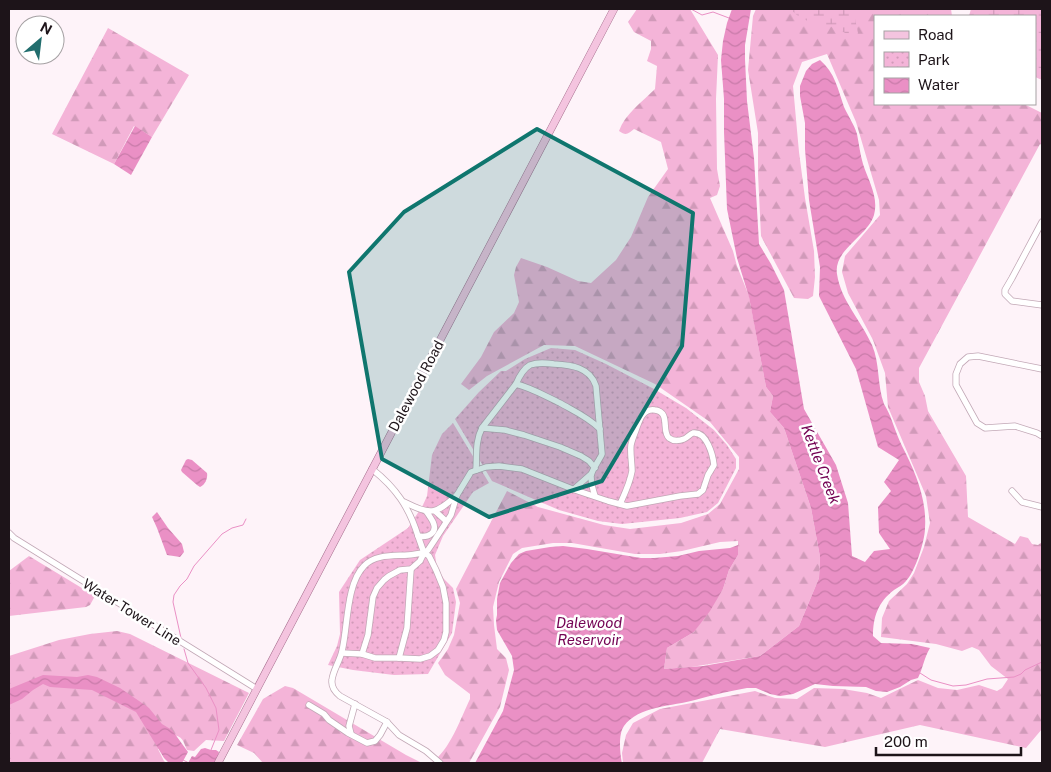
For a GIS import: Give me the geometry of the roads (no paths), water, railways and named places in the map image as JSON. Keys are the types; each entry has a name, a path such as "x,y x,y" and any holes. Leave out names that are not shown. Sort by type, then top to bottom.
{"main road":[{"name":"Dalewood Road","path":"218,763 614,9"}],"street":[{"path":"1042,222 1005,290 1005,294 1012,301 1042,305"},
{"path":"1042,369 978,356 968,357 960,364 956,374 956,385 977,423 984,428 1015,426 1042,436"},
{"path":"476,470 478,435 525,369 530,365 541,362 568,364 590,374 594,380 602,454 593,471 574,489"},
{"path":"516,384 540,392 593,422 600,429"},
{"path":"362,654 368,635 376,588 390,576 400,570 410,569 420,561 446,522 457,495 471,472 486,467 499,466 522,469 574,489 617,504 627,506 698,494 703,490 708,475 714,466 706,438 693,433 682,440 670,439 667,436 664,417 661,414 656,410 643,414 631,447 632,471 629,486 620,504"},
{"path":"482,428 505,430 524,435 581,456 589,461 593,471 592,484 595,496"},
{"path":"342,653 362,654 375,658 420,659 430,656 438,650 446,632 446,603 443,587 429,556 424,553 413,520 404,502 386,480 372,469"},
{"path":"1012,491 1022,502 1042,507"},
{"path":"404,502 426,511 435,511 457,495"},
{"path":"418,536 428,537 433,533 433,522 426,511"},
{"path":"435,511 446,522"},
{"name":"Water Tower Line","path":"9,533 14,538 256,689"},
{"path":"424,553 389,555 370,561 357,576 351,594 342,653 333,674 332,686 336,693 387,722 399,735 426,751 440,763"},
{"path":"399,658 407,628 410,569"},
{"path":"351,734 348,726 355,704"},
{"path":"309,705 324,714 329,720 367,742 375,741 387,722"}],"water":[{"name":"Dalewood Reservoir","path":"732,9 751,9 745,45 745,59 747,101 754,158 759,244 784,290 804,409 836,465 848,503 852,556 865,562 874,551 890,549 879,533 878,507 891,491 884,482 899,460 878,447 856,369 819,296 820,267 809,200 805,123 800,96 800,86 806,71 812,64 820,60 829,70 857,134 863,164 874,195 874,215 871,223 845,250 837,265 837,274 847,302 868,336 875,352 884,404 916,475 925,517 923,540 916,564 905,582 884,600 877,610 873,636 881,643 912,644 930,648 918,678 887,692 876,691 866,687 815,684 793,694 780,696 756,688 747,688 638,714 630,719 622,730 620,744 622,763 475,763 503,711 514,670 512,656 497,630 496,620 500,583 511,563 519,554 526,551 563,546 641,558 654,558 730,548 738,545 738,555 729,570 723,589 710,611 694,632 667,648 664,669 703,666 760,656 799,626 819,578 820,557 811,508 784,428 770,412 773,396 766,387 749,297 737,258 727,209 721,60 723,41"},
{"path":"135,126 152,137 131,175 114,164"},
{"path":"188,459 192,460 207,473 206,481 200,487 181,470"},
{"path":"157,512 182,544 184,552 180,557 167,555 152,517"},
{"path":"43,675 77,677 88,675 97,677 120,688 149,708 162,724 172,730 188,752 182,763 169,763 164,758 136,712 92,690 50,687 43,684 22,699 9,705 9,689"},
{"path":"205,748 219,752 216,763 188,763 192,756 195,757 201,749"}],"waterway":[{"path":"691,9 702,15 713,12 729,18"},
{"path":"181,638 173,602 174,595 187,579 194,566 222,534 232,528 243,525 246,519"},
{"path":"184,649 188,663 206,688 216,708 219,730 211,750"},
{"path":"920,673 931,680 953,686 966,685 987,679 1014,677 1042,662"},
{"name":"Kettle Creek","path":"183,760 189,763"}]}
